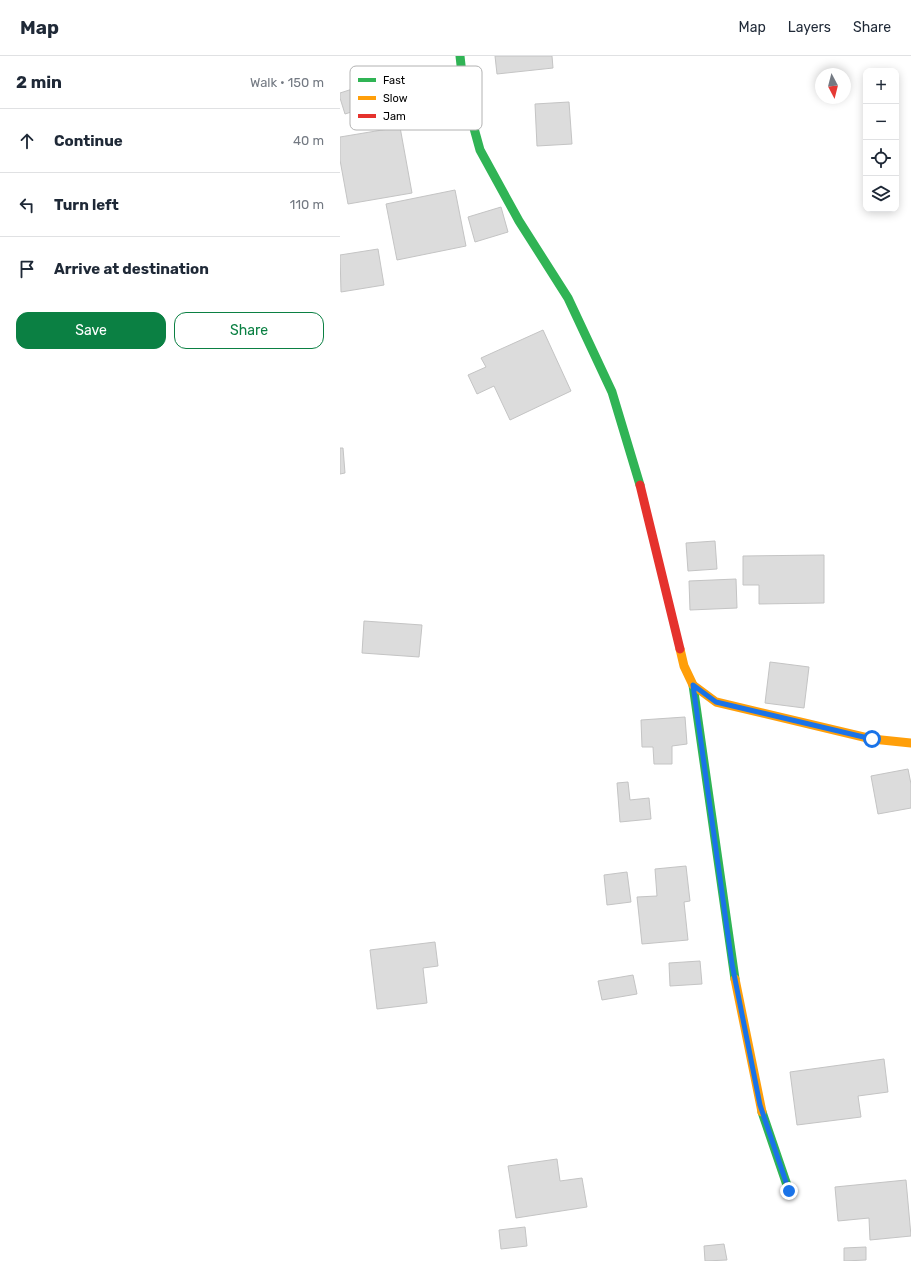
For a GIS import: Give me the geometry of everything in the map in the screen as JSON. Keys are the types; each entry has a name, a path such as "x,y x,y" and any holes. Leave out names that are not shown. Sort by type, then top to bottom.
{"street":[{"path":"460,56 461,66"},
{"path":"474,130 480,150 519,221 568,298 612,392 637,472 684,666 693,685 732,964 760,1105 789,1191"},
{"path":"693,685 716,702 872,739 911,743"}],"building":[{"path":"495,56 552,56 553,68 497,74"},
{"path":"350,90 350,112 345,114 340,93"},
{"path":"569,102 572,144 537,146 535,104"},
{"path":"382,130 401,130 412,193 348,204 340,160 340,137"},
{"path":"455,190 466,246 397,260 386,204"},
{"path":"501,207 508,232 475,242 468,217"},
{"path":"378,249 384,285 341,292 340,255"},
{"path":"543,330 571,391 510,420 494,386 477,394 468,375 486,367 481,358"},
{"path":"340,448 343,448 345,473 340,474"},
{"path":"715,541 717,569 688,571 686,543"},
{"path":"824,555 824,603 759,604 759,585 743,585 743,556"},
{"path":"736,579 737,608 690,610 689,581"},
{"path":"364,621 422,625 419,657 362,653"},
{"path":"770,662 809,667 804,708 765,703"},
{"path":"685,717 687,744 672,746 672,764 654,764 653,747 642,747 641,720"},
{"path":"908,769 911,784 911,808 878,814 871,776"},
{"path":"628,782 630,800 649,798 651,819 620,822 617,783"},
{"path":"686,866 690,901 684,902 688,940 642,944 637,897 657,896 655,869"},
{"path":"627,872 631,902 607,905 604,875"},
{"path":"435,942 438,966 423,968 427,1003 377,1009 370,950"},
{"path":"700,961 702,984 670,986 669,963"},
{"path":"633,975 637,994 602,1000 598,981"},
{"path":"884,1059 888,1092 858,1096 861,1117 797,1125 790,1072"},
{"path":"557,1159 560,1181 582,1178 587,1207 516,1218 508,1166"},
{"path":"906,1180 911,1236 870,1240 869,1218 838,1221 835,1187"},
{"path":"525,1227 527,1246 501,1249 499,1230"},
{"path":"724,1244 727,1260 705,1261 704,1246"},
{"path":"866,1247 866,1260 844,1261 844,1248"}],"traffic: fast":[{"path":"460,56 461,66"},
{"path":"474,130 480,150 519,221 568,298 612,392 640,485"},
{"path":"693,685 735,979"},
{"path":"762,1112 789,1191"}],"traffic: slow":[{"path":"680,649 684,666 693,685 716,702 872,739 911,743"},
{"path":"735,979 762,1112"}],"traffic: jam":[{"path":"640,485 680,649"}],"route":[{"path":"789,1191 760,1105 732,964 693,685 716,702 872,739"}]}
